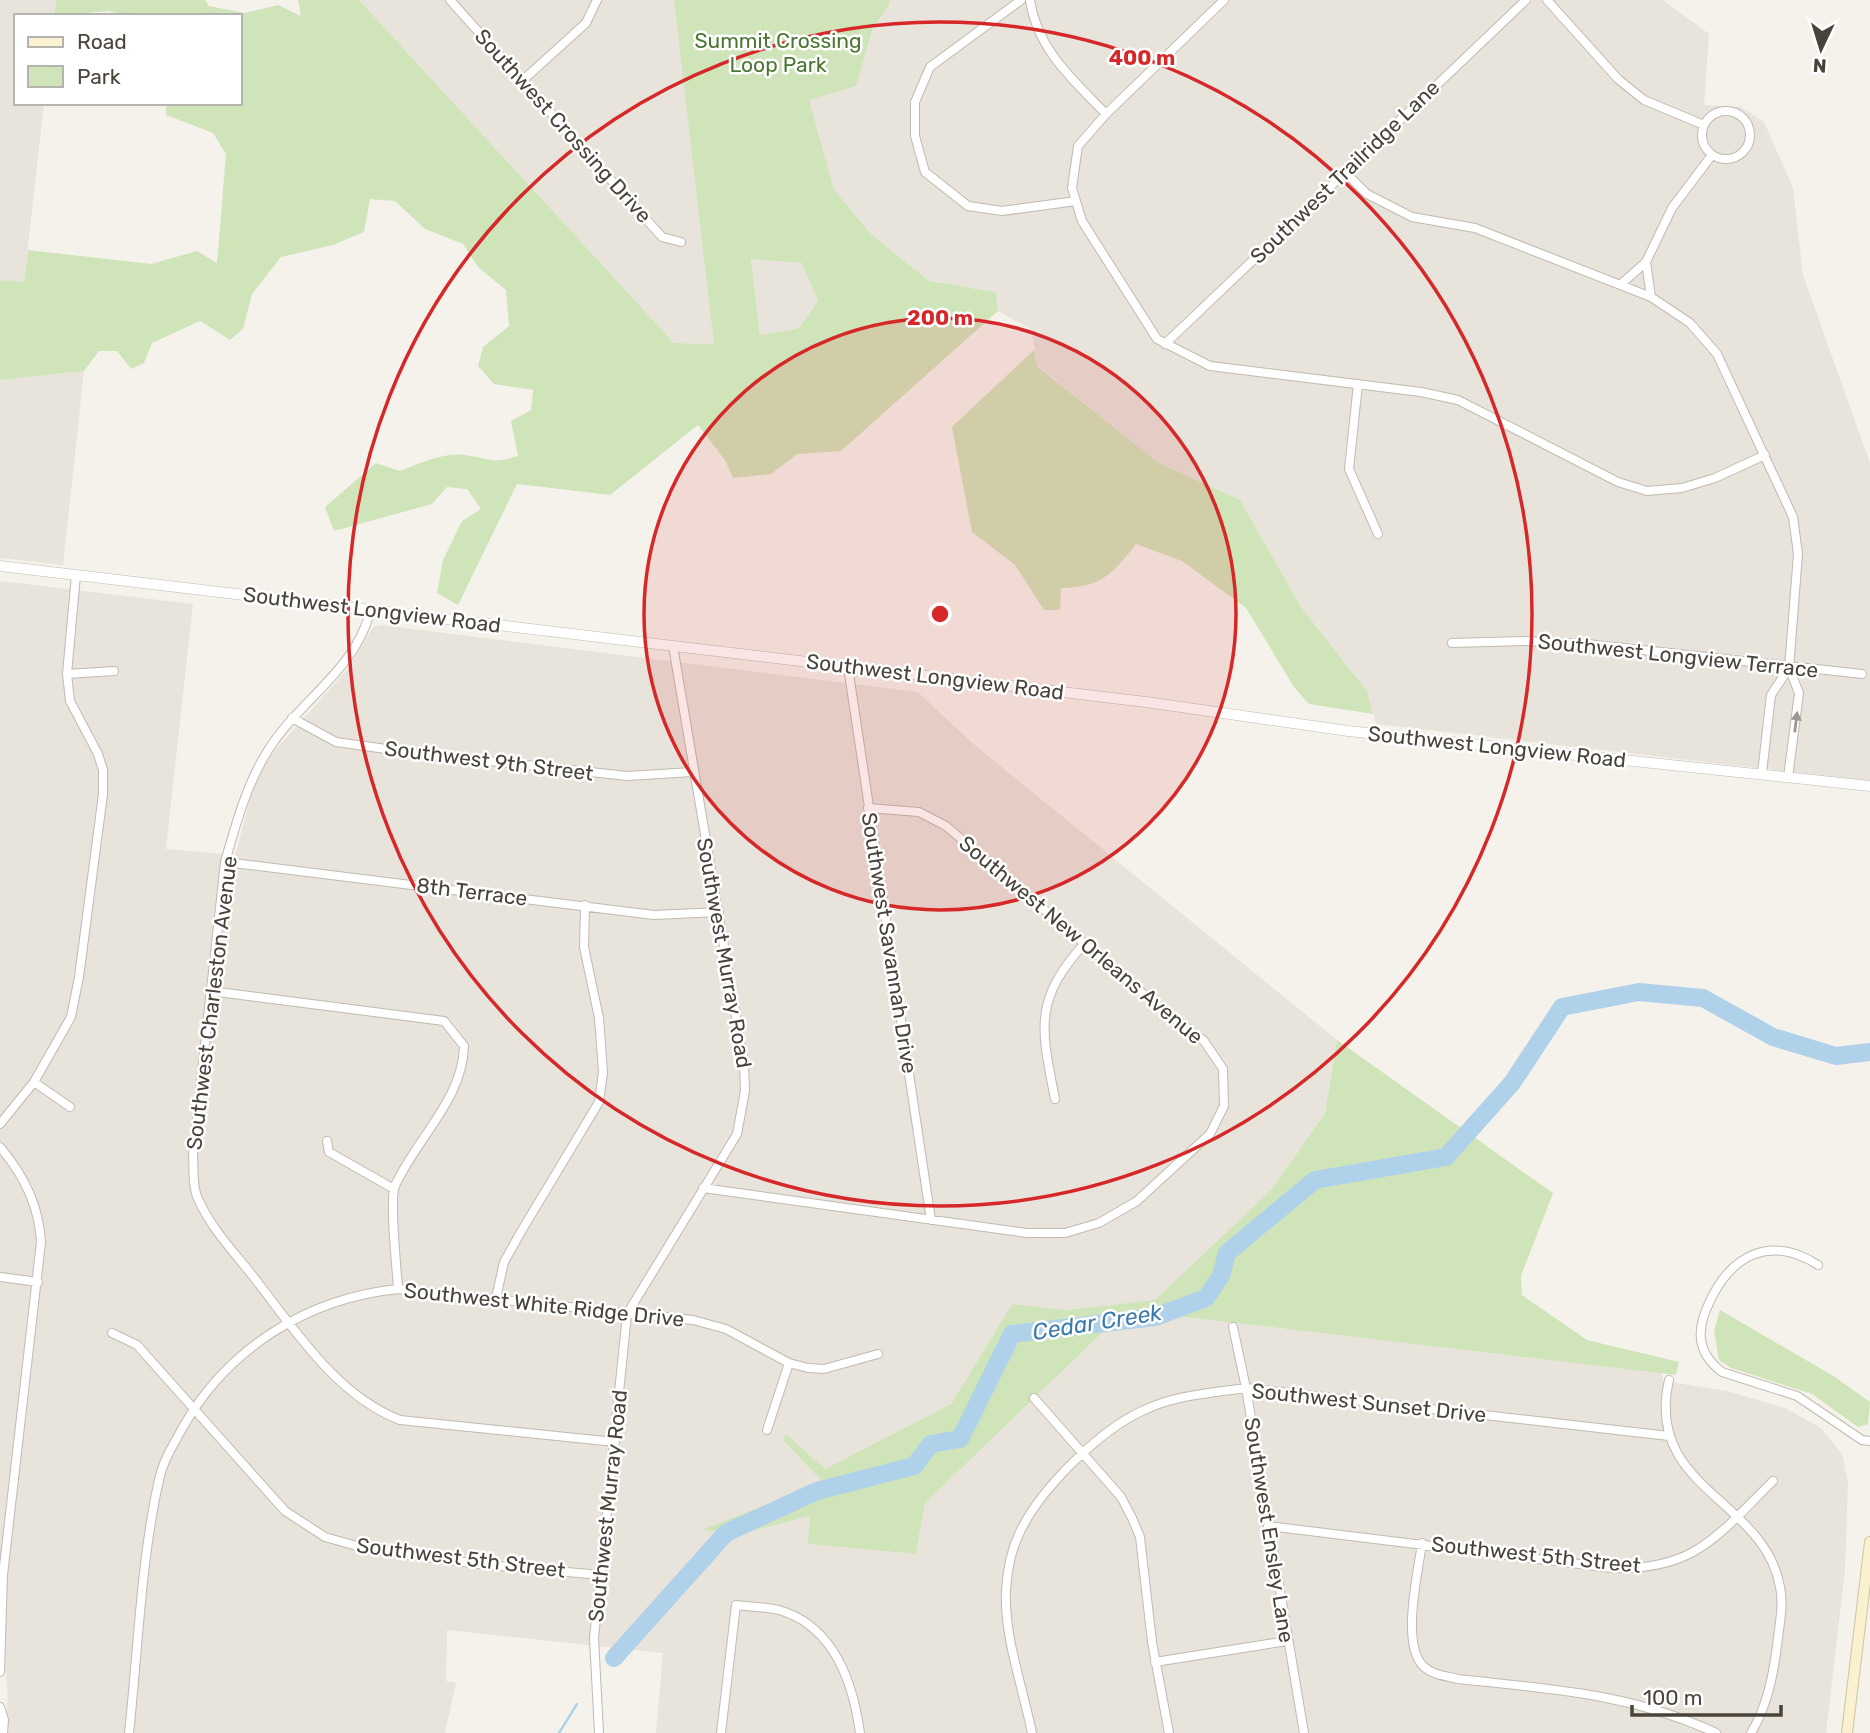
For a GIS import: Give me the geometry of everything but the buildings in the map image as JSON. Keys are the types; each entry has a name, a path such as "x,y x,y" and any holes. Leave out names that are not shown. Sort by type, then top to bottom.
{"main road":[{"path":"1847,1733 1870,1542"}],"street":[{"name":"Southwest Crossing Drive","path":"450,0 662,237 681,242"},
{"path":"522,81 586,23 597,0"},
{"path":"1021,0 930,67 915,102 915,136 925,172 968,206 1002,211 1076,201"},
{"path":"1030,0 1033,20 1046,47 1106,114"},
{"path":"1224,0 1106,114 1078,146 1072,188 1082,221 1157,339 1210,366 1422,392 1458,400 1618,482 1647,491 1682,488 1715,478 1765,455"},
{"name":"Southwest Trailridge Lane","path":"1165,344 1526,0"},
{"path":"1547,0 1618,79 1644,100 1704,125"},
{"path":"1722,111 1730,111 1744,118 1750,133 1747,148 1735,158 1712,155 1702,141 1704,125 1714,113 1722,111"},
{"path":"1620,285 1646,262 1672,208 1712,155"},
{"path":"1345,172 1367,194 1412,217 1475,228 1651,298 1690,323 1717,354 1793,517 1798,554 1789,668 1799,694 1788,777"},
{"path":"1646,262 1651,298"},
{"path":"1358,384 1349,469 1378,534"},
{"name":"Southwest Longview Road","path":"0,566 1146,702 1348,731 1870,786"},
{"path":"0,1124 34,1082 52,1054 73,1007 103,794 103,770 98,754 70,701 67,674 76,575"},
{"name":"Southwest Charleston Avenue","path":"370,612 365,633 353,654 292,718 267,752 247,791 225,862 193,1154 197,1199 217,1233 288,1325 354,1392 378,1412 400,1420 615,1441"},
{"name":"Southwest Longview Terrace","path":"1452,643 1525,641 1587,644 1862,674"},
{"name":"Southwest Murray Road","path":"600,1733 594,1638 627,1314 737,1134 745,1091 744,1064 692,772 673,646"},
{"name":"Southwest Savannah Drive","path":"848,667 931,1220"},
{"path":"1762,773 1771,695 1789,668"},
{"path":"67,674 114,671"},
{"name":"Southwest 9th Street","path":"292,718 336,742 415,753 626,776 692,772"},
{"name":"Southwest New Orleans Avenue","path":"703,1188 1027,1233 1065,1233 1099,1223 1137,1201 1210,1134 1224,1106 1223,1069 1204,1041 946,826 919,812 868,808"},
{"name":"8th Terrace","path":"225,862 654,915 719,912"},
{"path":"496,1298 504,1262 599,1102 603,1072 599,1018 584,947 585,905"},
{"path":"1055,1099 1043,1041 1049,993 1063,967 1085,943"},
{"path":"210,991 444,1021 464,1046 464,1066 394,1189 398,1289"},
{"path":"34,1082 70,1107"},
{"path":"327,1141 329,1152 394,1189"},
{"path":"0,1147 12,1161 34,1200 41,1242 3,1575 0,1672"},
{"path":"1818,1265 1796,1254 1775,1251 1755,1254 1734,1265 1719,1281 1701,1320 1702,1348 1722,1372 1797,1396 1862,1440 1870,1441"},
{"path":"0,1277 37,1282"},
{"name":"Southwest White Ridge Drive","path":"129,1733 159,1478 168,1454 194,1408 215,1379 253,1343 319,1307 348,1298 398,1289 693,1320 726,1329 789,1363 824,1369 878,1354"},
{"name":"Southwest Ensley Lane","path":"1233,1327 1246,1388 1304,1733"},
{"name":"Southwest 5th Street","path":"111,1333 137,1345 285,1511 326,1537 367,1549 486,1565 602,1575"},
{"path":"767,1430 789,1363"},
{"path":"1669,1380 1664,1407 1669,1436 1678,1458 1737,1516 1767,1553 1780,1586 1780,1621 1769,1694 1751,1733"},
{"name":"Southwest Sunset Drive","path":"1032,1733 1007,1602 1012,1551 1019,1532 1048,1489 1115,1426 1143,1410 1180,1397 1246,1388 1669,1436"},
{"path":"1034,1398 1121,1497 1140,1538 1155,1662 1169,1733"},
{"name":"Southwest 5th Street","path":"1268,1526 1612,1568 1646,1569 1679,1561 1711,1542 1773,1481"},
{"path":"1422,1543 1412,1647 1423,1666 1438,1675 1458,1679 1611,1696 1688,1720 1716,1733"},
{"path":"721,1733 736,1605 778,1610 810,1623 825,1639 846,1675 854,1694 860,1733"},
{"path":"1155,1662 1287,1641"},
{"path":"0,1707 4,1720 3,1733"}],"shaded area":[{"path":"0,0 56,0 54,14 14,14 14,105 44,105 24,282 0,280"},
{"path":"359,0 674,0 715,344 674,343"},
{"path":"889,0 1663,0 1709,34 1704,105 1741,107 1764,122 1793,188 1803,275 1870,463 1870,781 1376,724 1367,691 1301,607 1240,500 1159,463 1037,365 1032,330 998,311 996,292 929,281 871,234 834,191 808,100 855,86 873,28 890,3"},
{"path":"751,258 802,262 818,301 799,328 760,335"},
{"path":"84,371 63,565 0,558 0,380"},
{"path":"0,581 193,604 166,849 235,855 253,788 268,758 348,669 373,627 382,625 918,692 971,742 1337,1040 1325,1113 1272,1189 1155,1301 1067,1310 1012,1304 951,1404 825,1469 783,1440 824,1482 703,1529 739,1534 811,1515 809,1544 916,1554 925,1503 1126,1310 1662,1373 1663,1381 1727,1391 1785,1408 1821,1428 1842,1454 1848,1483 1845,1570 1826,1733 656,1733 663,1653 447,1630 446,1681 456,1683 445,1733 4,1733 8,1698 0,1597"}],"green space":[{"name":"Summit Crossing Loop Park","path":"56,0 205,0 209,6 245,13 278,5 301,16 298,0 359,0 674,343 714,344 674,0 889,0 890,3 873,28 856,86 809,100 834,190 871,234 929,281 996,292 998,311 841,451 797,454 771,474 733,478 725,460 698,425 610,495 517,484 458,605 437,593 443,560 462,521 481,509 467,489 447,487 432,504 334,531 325,507 376,463 400,471 448,455 496,460 518,456 511,421 531,410 533,390 494,384 478,366 483,347 509,326 506,290 478,267 463,244 425,229 395,201 370,199 364,232 333,245 281,257 252,294 243,329 230,340 200,321 152,343 144,363 131,369 117,351 99,351 84,371 0,380 0,280 24,282 28,250 151,264 197,251 217,263 226,154 213,133 166,115 166,105 242,105 242,14 118,14 109,11 54,14","holes":["751,259 802,263 818,301 799,328 760,335"]},
{"path":"1034,350 1037,366 1159,463 1240,500 1301,607 1367,691 1373,714 1309,704 1294,687 1246,608 1182,561 1136,544 1105,577 1087,585 1061,588 1060,610 1044,610 1015,565 972,532 952,427"},
{"path":"1337,1040 1553,1193 1521,1276 1522,1295 1587,1340 1679,1362 1676,1375 1126,1310 925,1503 916,1554 808,1544 810,1516 739,1534 701,1530 823,1482 783,1440 786,1434 825,1469 951,1404 1012,1304 1067,1310 1155,1300 1272,1189 1325,1113"},
{"path":"1720,1310 1835,1377 1870,1402 1868,1424 1858,1427 1812,1394 1731,1368 1719,1360 1714,1331"}],"waterway":[{"name":"Cedar Creek","path":"614,1658 726,1533 817,1491 914,1466 931,1444 960,1439 1012,1334 1155,1317 1206,1298 1221,1276 1227,1253 1315,1180 1446,1157 1512,1083 1562,1007 1639,992 1703,998 1773,1037 1836,1056 1870,1052"},
{"name":"Cedar Creek","path":"559,1733 577,1704"}]}
